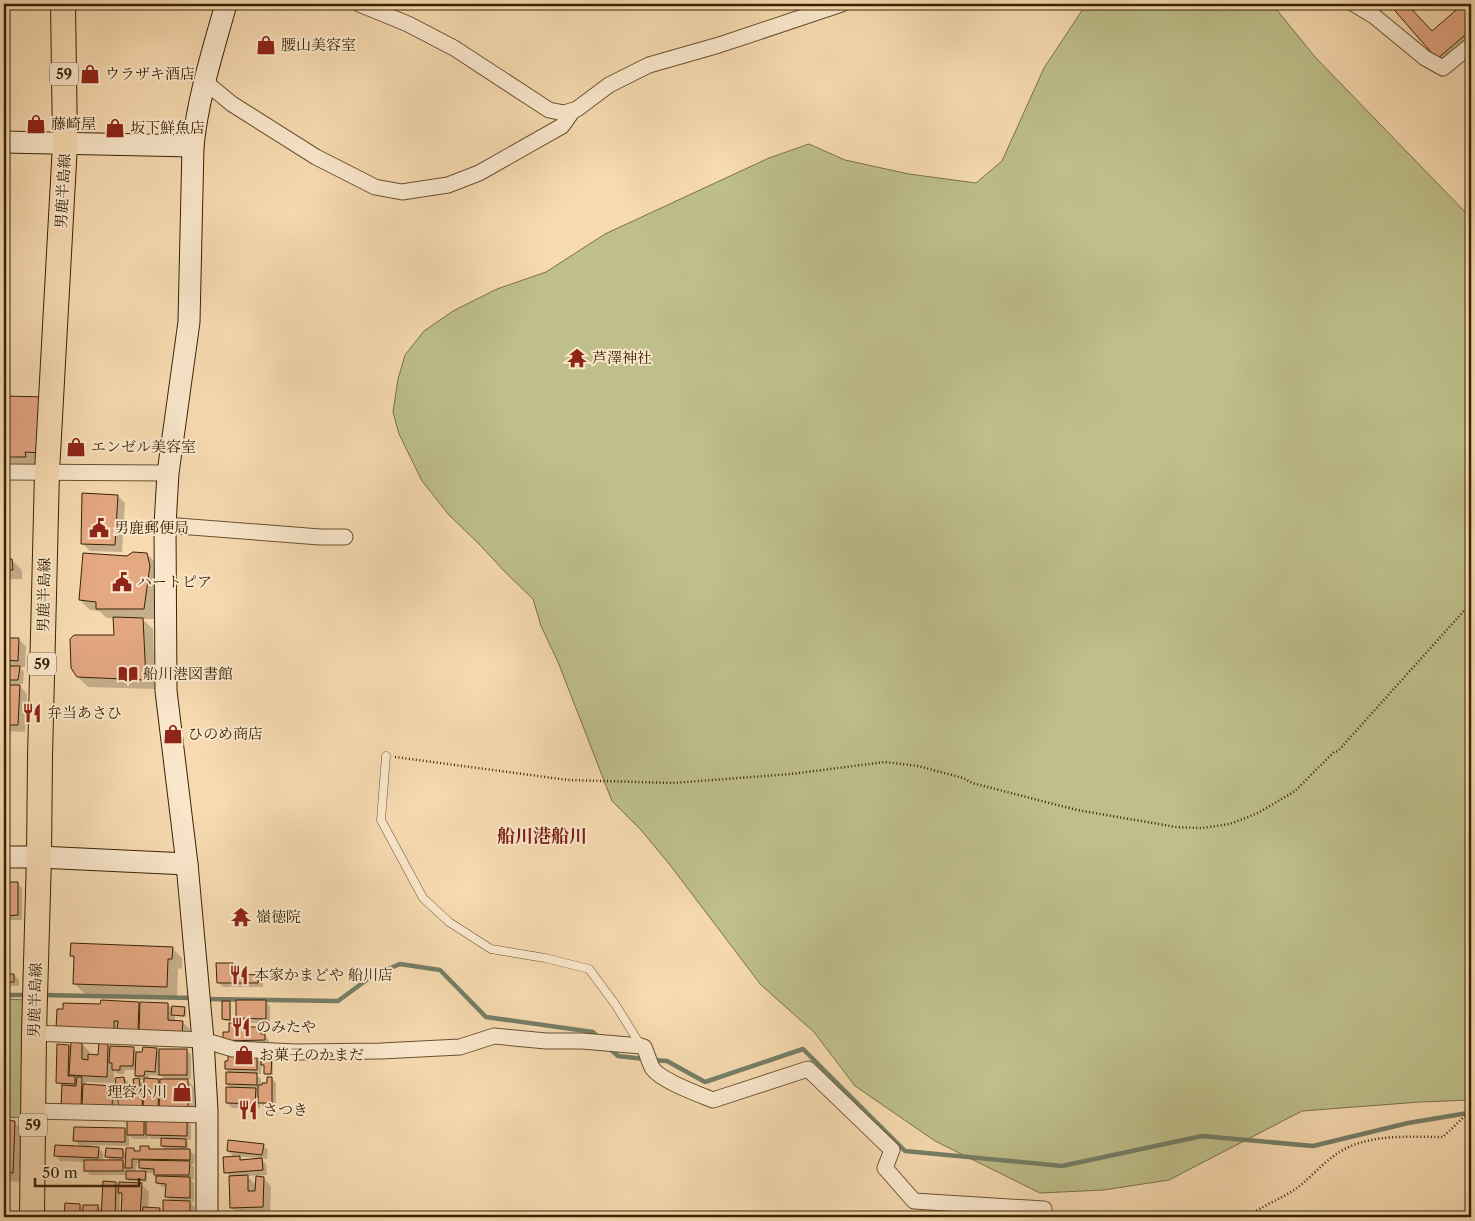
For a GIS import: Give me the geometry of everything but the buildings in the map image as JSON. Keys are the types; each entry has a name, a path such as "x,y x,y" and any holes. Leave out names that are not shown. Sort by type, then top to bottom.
{"main road":[{"name":"男鹿半島線","path":"32,1217 34,1033 40,857 40,748 47,472 65,144 63,4"}],"street":[{"path":"207,1217 208,1115 203,1040 187,864 166,691 165,525 168,473 189,322 192,146 204,81 226,4"},
{"path":"359,4 408,24 454,48 549,110 564,113 572,112 608,85 649,65 719,45 842,4"},
{"path":"1354,4 1374,16 1425,58 1443,68 1471,45"},
{"path":"204,81 232,104 316,157 375,187 402,192 448,185 479,173 562,126 572,112"},
{"path":"4,142 192,146"},
{"path":"4,472 168,473"},
{"path":"165,525 320,537 345,537"},
{"path":"4,857 187,864"},
{"path":"34,1033 203,1040 232,1049 296,1052 381,1051 460,1047 494,1036 546,1042 582,1041 641,1046 644,1047 649,1055 651,1068 661,1077 713,1100 808,1069 892,1150 885,1168 914,1201 1044,1209 1045,1217"},
{"path":"33,1111 208,1115"}],"lane":[{"path":"386,756 381,820 423,898 449,922 491,949 545,958 589,969 615,1004 641,1046"}],"path":[{"path":"386,756 568,780 673,783 790,774 885,762 918,766 963,778 972,783 1076,810 1176,827 1202,828 1230,824 1258,813 1294,791 1334,752 1338,751 1471,602"},
{"path":"1248,1217 1296,1188 1335,1155 1349,1147 1391,1138 1443,1137 1471,1110"}],"green space":[{"path":"1088,4 1272,4 1316,58 1471,218 1471,1100 1302,1111 1169,1180 1104,1190 1040,1193 935,1141 855,1086 814,1032 761,985 670,865 641,830 612,801 558,662 541,626 533,599 449,515 422,481 399,434 393,412 398,379 405,355 424,331 453,311 497,289 546,272 605,234 769,158 809,144 845,160 909,174 976,183 1002,161 1044,68"},
{"path":"4,999 27,1000 26,1118 4,1117"}],"waterway":[{"path":"204,999 338,1001 372,976 400,964 440,970 486,1017 593,1032 599,1038"},
{"path":"4,995 29,995"},
{"path":"42,995 194,998"},
{"path":"610,1049 618,1056 644,1059"},
{"path":"652,1060 667,1061 705,1082 803,1049 905,1151 1062,1166 1202,1136 1313,1146 1408,1123 1471,1111"}],"place":[{"name":"腰山美容室","path":"266,45"},
{"name":"ウラザキ酒店","path":"90,74"},
{"name":"藤崎屋","path":"36,124"},
{"name":"坂下鮮魚店","path":"115,128"},
{"name":"芦澤神社","path":"577,358"},
{"name":"エンゼル美容室","path":"76,447"},
{"name":"男鹿郵便局","path":"99,528"},
{"name":"ハートピア","path":"122,582"},
{"name":"船川港図書館","path":"128,674"},
{"name":"弁当あさひ","path":"32,713"},
{"name":"ひのめ商店","path":"173,734"},
{"name":"嶺徳院","path":"241,917"},
{"name":"本家かまどや 船川店","path":"239,975"},
{"name":"のみたや","path":"241,1027"},
{"name":"お菓子のかまだ","path":"244,1055"},
{"name":"理容小川","path":"182,1092"},
{"name":"さつき","path":"248,1110"}],"district":[{"name":"船川港船川","path":"542,836"}]}
